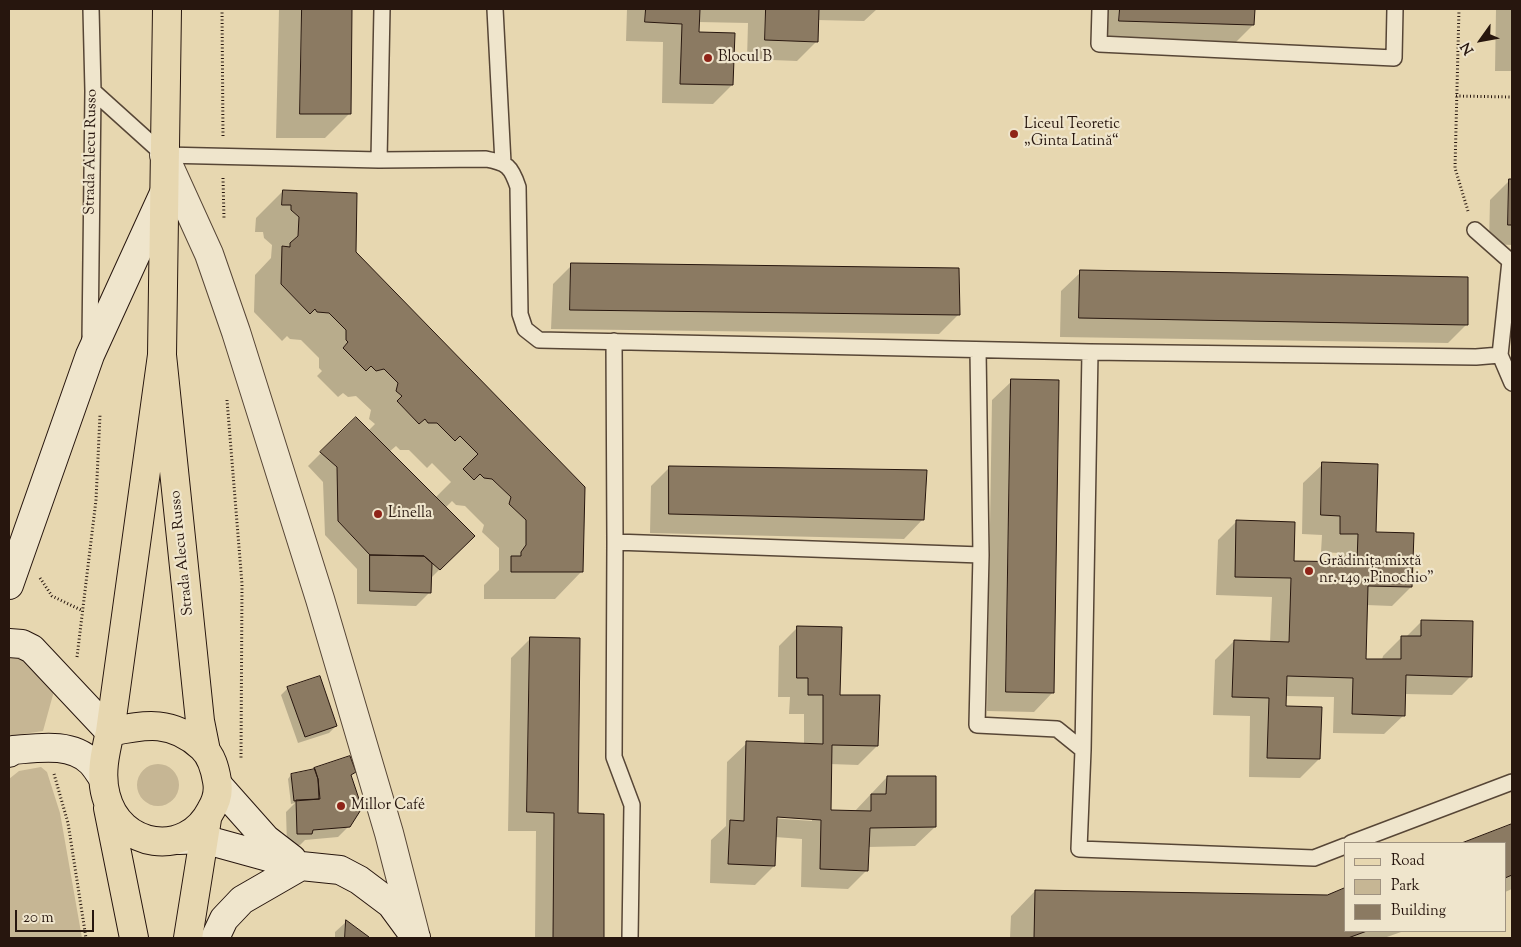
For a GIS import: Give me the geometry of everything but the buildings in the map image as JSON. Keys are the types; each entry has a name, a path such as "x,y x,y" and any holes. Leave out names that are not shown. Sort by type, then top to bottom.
{"main road":[{"name":"Strada Alecu Russo","path":"167,9 162,355 200,721 206,751"},
{"path":"164,155 209,254 236,332 322,609 389,834 416,938"},
{"path":"9,585 90,355 164,193"},
{"name":"Strada Alecu Russo","path":"110,732 162,355"},
{"path":"9,620 20,646 110,732"},
{"path":"110,732 136,726 156,725 174,730 192,739 206,751 215,767 218,785 215,803 196,833 188,938"},
{"path":"110,732 105,753 104,788 134,938"},
{"path":"10,750 47,747 74,752 91,762 104,788 114,815 125,829 142,839 160,842 196,833 301,866 340,870 359,880 391,904 416,938"},
{"path":"218,785 266,839 301,866"},
{"path":"215,938 224,919 242,900 301,866"}],"lane":[{"name":"Strada Alecu Russo","path":"90,355 93,92 91,9"},
{"path":"379,160 382,9"},
{"path":"496,9 503,162"},
{"path":"1100,9 1099,44 1394,58 1395,9"},
{"path":"93,92 164,155 379,160 486,159 503,162 514,174 518,187 520,314 525,329 539,340 1090,352 1476,357 1500,355"},
{"path":"1474,230 1511,261 1500,355 1512,383"},
{"path":"614,341 614,757 632,806 630,938"},
{"path":"978,350 981,555 977,725 1056,729 1084,750"},
{"path":"1090,352 1084,750 1080,850 1314,858 1344,846"},
{"path":"615,542 981,555"},
{"path":"1354,842 1512,782"}],"path":[{"path":"222,9 224,228"},
{"path":"1459,9 1455,168 1474,230"},
{"path":"1456,96 1512,97"},
{"path":"227,392 242,584 241,767"},
{"path":"39,575 52,596 83,611"},
{"path":"53,770 68,823 86,938"}],"green space":[{"path":"9,653 23,655 54,691 43,731 9,736"},
{"path":"162,764 170,767 176,773 179,785 176,797 170,803 154,806 146,803 140,797 137,781 140,773 146,767"},
{"path":"41,767 47,772 60,813 82,938 9,938 9,779 19,771"}],"place":[{"name":"Blocul B","path":"708,58"},
{"name":"Liceul Teoretic „Ginta Latină“","path":"1014,134"},
{"name":"Linella","path":"378,514"},
{"name":"Grădinița mixtă nr. 149 „Pinochio”","path":"1309,571"},
{"name":"Millor Café","path":"341,806"}]}
